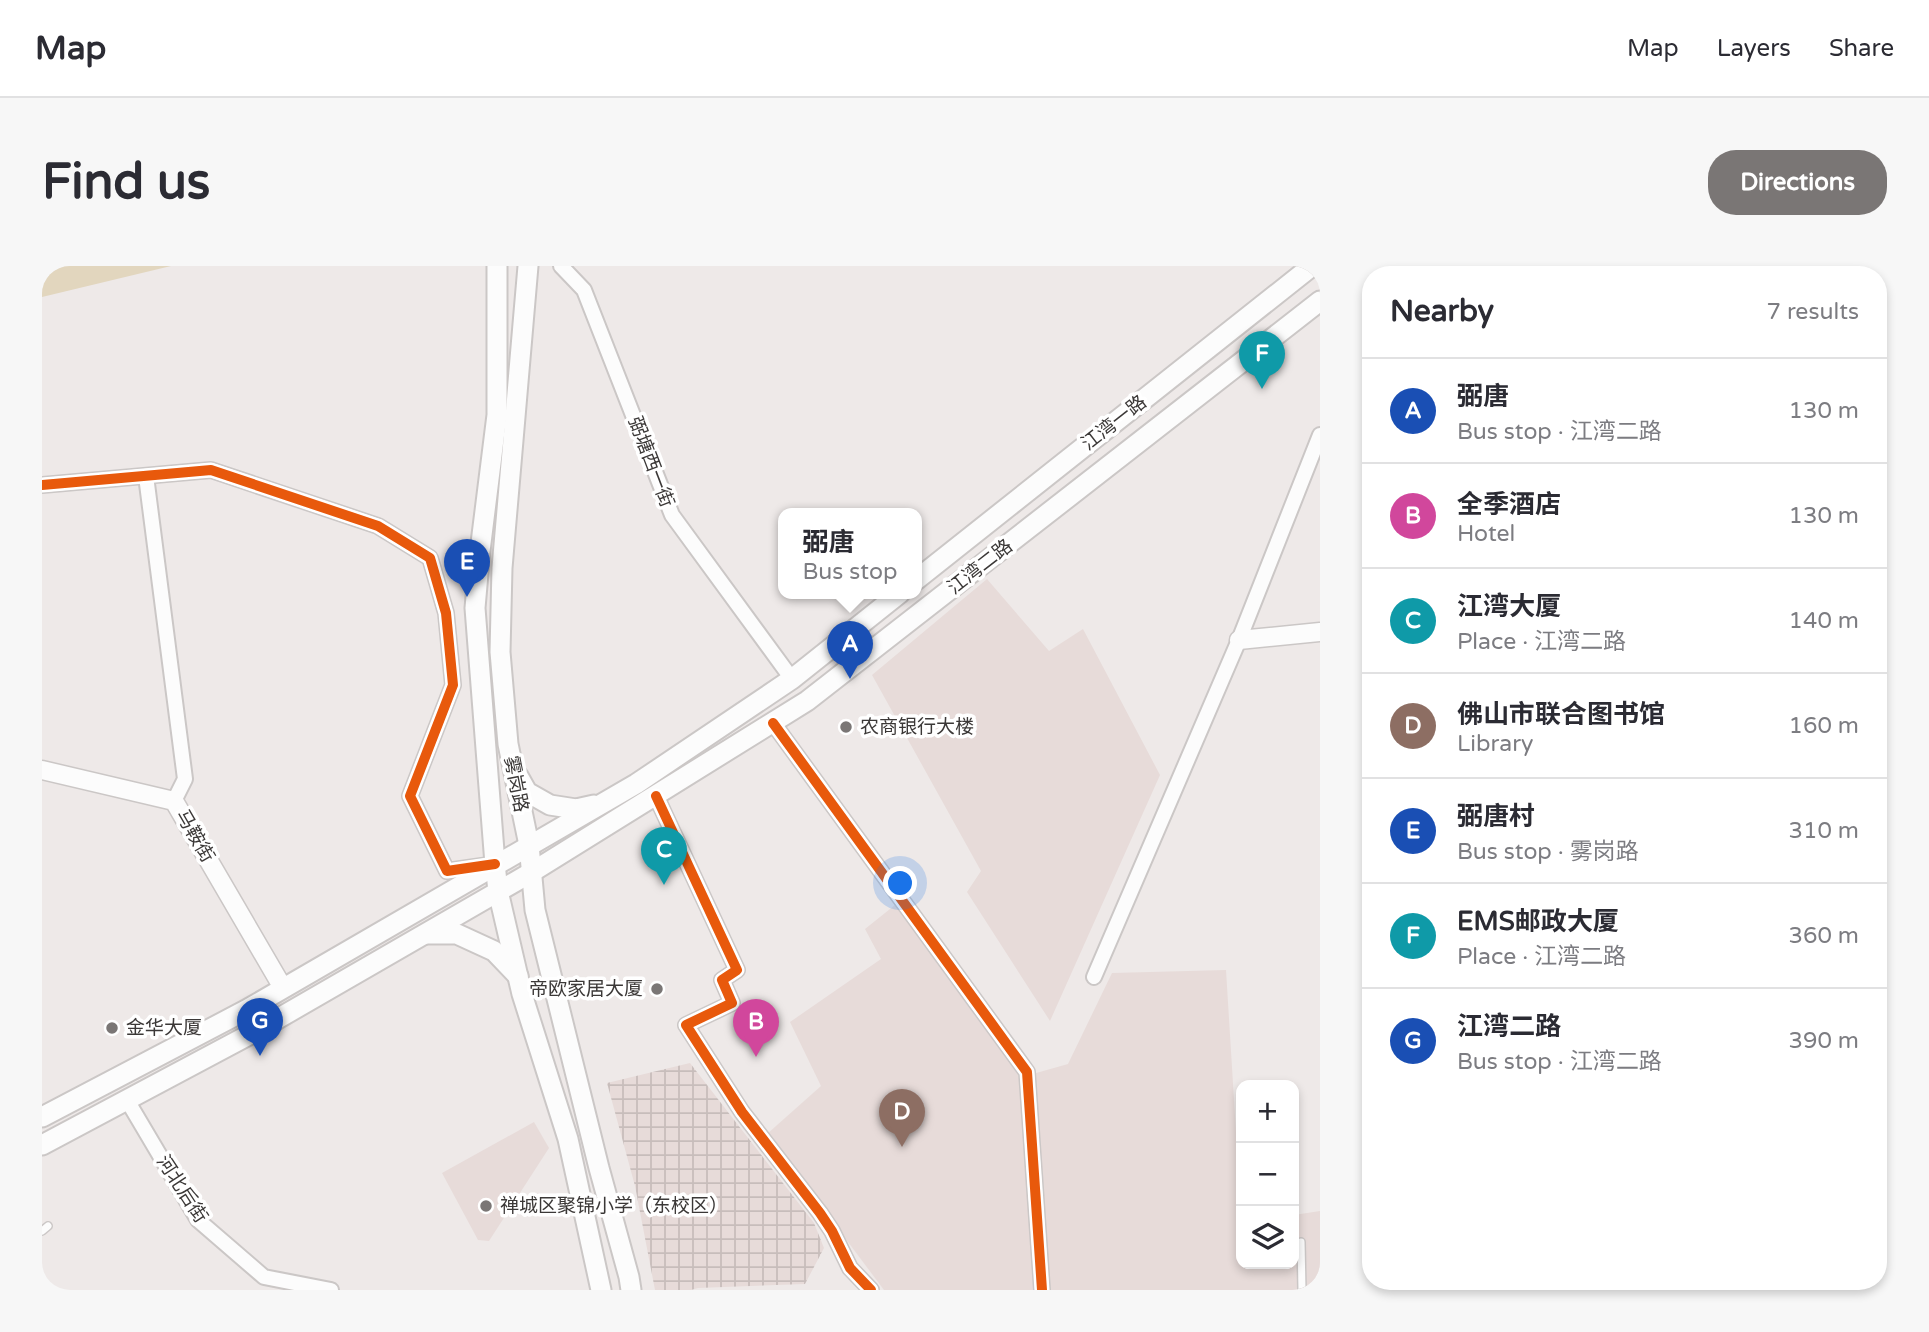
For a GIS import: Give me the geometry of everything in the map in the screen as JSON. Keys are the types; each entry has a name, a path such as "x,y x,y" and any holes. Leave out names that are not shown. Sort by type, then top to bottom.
{"main road":[{"name":"雾岗路","path":"497,266 497,415 475,608 495,864 518,977 568,1139 601,1290"},
{"name":"雾岗路","path":"528,266 502,568 500,652 508,744 529,845 535,910 598,1168 631,1290"},
{"path":"1305,268 1320,293"},
{"name":"江湾一路","path":"922,575 1305,268"},
{"name":"江湾二路","path":"42,1145 260,1029 532,872 807,701 1320,301"},
{"path":"42,1116 246,1010 636,784 792,679 892,599"},
{"path":"513,766 527,792 550,805 576,809 602,804"},
{"path":"425,934 457,934 482,945 494,951 518,977"}],"street":[{"name":"弼塘西一街","path":"561,266 584,289 672,515 792,679"},
{"path":"1094,977 1238,640 1320,435"},
{"path":"42,485 211,470 378,526 430,558 446,613 453,685 410,796 447,871 495,864"},
{"path":"146,476 185,779 174,801"},
{"path":"1238,640 1320,632"},
{"path":"773,723 1027,1072 1042,1290"},
{"name":"马鞍街","path":"42,770 174,801 283,988"},
{"path":"656,796 737,970 722,980 732,1003 686,1025 742,1112 820,1213 850,1268 871,1290"},
{"name":"河北后街","path":"127,1100 198,1220 264,1278 331,1290"}],"lane":[{"path":"1301,1242 1302,1290"}],"shaded area":[{"path":"42,266 171,266 42,297"},
{"path":"987,579 1049,651 1083,629 1160,775 1050,1021 967,892 981,871 872,675"},
{"path":"895,905 1022,1077 1068,1064 1112,973 1226,970 1236,1132 1236,1269 1299,1269 1299,1214 1320,1211 1320,1290 884,1290 767,1134 821,1086 790,1022 881,959 865,929"},
{"path":"690,1063 814,1223 824,1248 805,1284 655,1290 635,1186 607,1083"},
{"name":"禅城区聚锦小学（东校区）","path":"534,1122 549,1148 489,1241 478,1240 442,1173"}],"cycle path":[{"path":"42,485 211,470 378,526 430,558 446,613 453,685 410,796 447,871 495,864"},
{"path":"773,723 1027,1072 1042,1290"},
{"path":"656,796 737,970 722,980 732,1003 686,1025 742,1112 820,1213 850,1268 871,1290"}],"place":[{"name":"EMS邮政大厦","path":"1262,389"},
{"name":"弼唐村","path":"467,597"},
{"name":"弼唐","path":"850,679"},
{"name":"农商银行大楼","path":"846,727"},
{"name":"江湾大厦","path":"664,885"},
{"name":"帝欧家居大厦","path":"657,989"},
{"name":"金华大厦","path":"112,1028"},
{"name":"江湾二路","path":"260,1056"},
{"name":"全季酒店","path":"756,1057"},
{"name":"佛山市联合图书馆","path":"902,1147"},
{"name":"禅城区聚锦小学（东校区）","path":"486,1206"}]}
